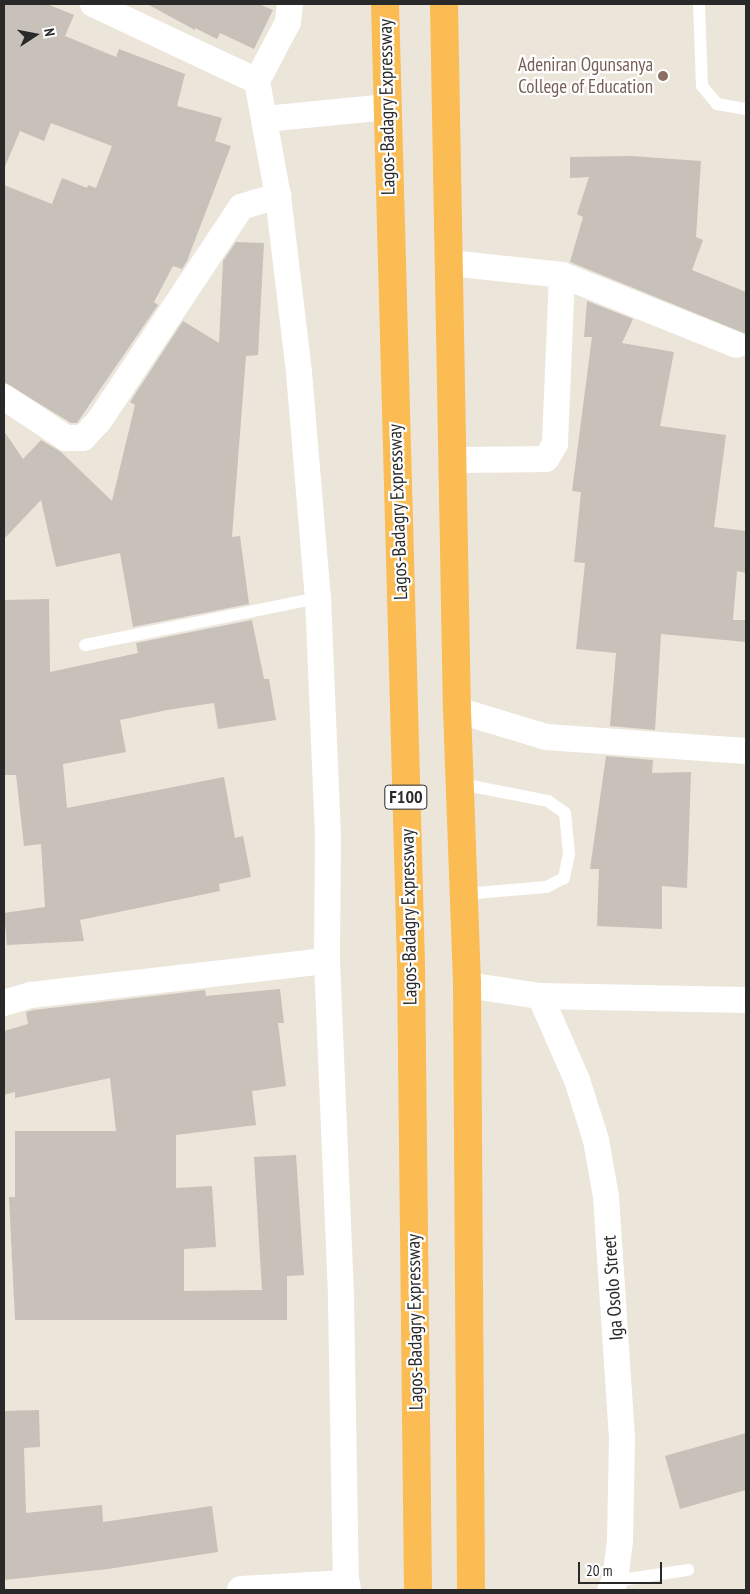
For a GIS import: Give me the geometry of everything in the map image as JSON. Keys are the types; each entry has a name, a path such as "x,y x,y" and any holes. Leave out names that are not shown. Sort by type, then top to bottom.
{"highway":[{"name":"Lagos-Badagry Expressway","path":"385,4 411,965 418,1590"},
{"path":"444,4 452,460 467,985 471,1590"}],"street":[{"path":"93,4 257,81"},
{"path":"240,1590 346,1587 341,1300 328,961 328,838 318,598 300,373 278,196 257,81 288,22 290,4"},
{"path":"265,119 387,107"},
{"path":"4,397 66,438 83,438 98,421 242,207 278,196"},
{"path":"450,262 562,275 737,345"},
{"path":"452,460 546,458 555,444 562,275"},
{"path":"458,710 546,737 746,751"},
{"path":"4,1003 31,995 328,961"},
{"path":"467,985 540,996 746,1000"},
{"name":"Iga Osolo Street","path":"540,996 577,1080 596,1140 606,1197 622,1437 620,1541 612,1586"}],"lane":[{"path":"699,4 702,86 717,104 746,109"},
{"path":"85,645 318,598"},
{"path":"461,784 548,801 565,813 569,854 564,878 546,887 465,894"},
{"path":"612,1586 688,1570"}],"building":[{"path":"4,4 47,4 74,15 65,36 116,57 119,49 185,74 177,106 222,118 215,141 231,146 187,261 182,269 173,266 154,302 158,305 77,423 71,423 4,382 4,185 52,204 62,178 87,188 88,185 96,188 112,146 51,123 44,141 20,131 4,169"},
{"path":"147,4 259,4 273,10 254,49 220,33 217,39 195,28 195,30"},
{"path":"631,156 701,161 696,237 703,240 692,270 746,292 746,334 570,262 583,217 577,214 589,177 570,178 570,157"},
{"path":"236,242 264,243 258,355 246,356 232,537 240,536 249,604 133,627 120,553 56,567 41,500 4,539 4,431 23,459 41,440 61,452 112,501 135,405 130,402 183,321 219,343 223,261"},
{"path":"587,301 633,319 622,343 674,352 660,426 726,435 714,527 746,531 746,573 737,571 733,620 746,620 746,642 661,634 655,730 610,726 616,653 576,649 585,563 574,562 581,492 572,491 592,337 584,337"},
{"path":"49,599 50,672 138,653 136,643 252,620 264,679 269,679 276,720 218,729 214,703 167,710 120,720 126,752 63,764 67,808 224,777 235,838 243,836 251,877 219,884 220,891 80,920 84,941 7,945 4,913 45,907 41,844 24,846 16,775 4,775 4,600"},
{"path":"606,756 653,760 652,773 691,772 687,888 662,886 662,929 597,926 599,869 590,869"},
{"path":"280,989 284,1023 278,1023 286,1086 252,1091 256,1125 176,1135 176,1188 212,1186 216,1247 184,1249 184,1291 262,1290 254,1157 296,1155 304,1275 287,1276 287,1320 15,1320 9,1197 15,1197 15,1131 116,1131 110,1078 15,1098 15,1092 4,1095 4,1031 28,1024 26,1012 34,1010 205,990 206,996"},
{"path":"39,1410 40,1447 24,1448 26,1513 102,1505 103,1522 212,1506 218,1552 108,1569 4,1580 4,1411"},
{"path":"746,1433 746,1490 680,1509 665,1456"}],"place":[{"name":"Adeniran Ogunsanya College of Education","path":"663,76"}]}
